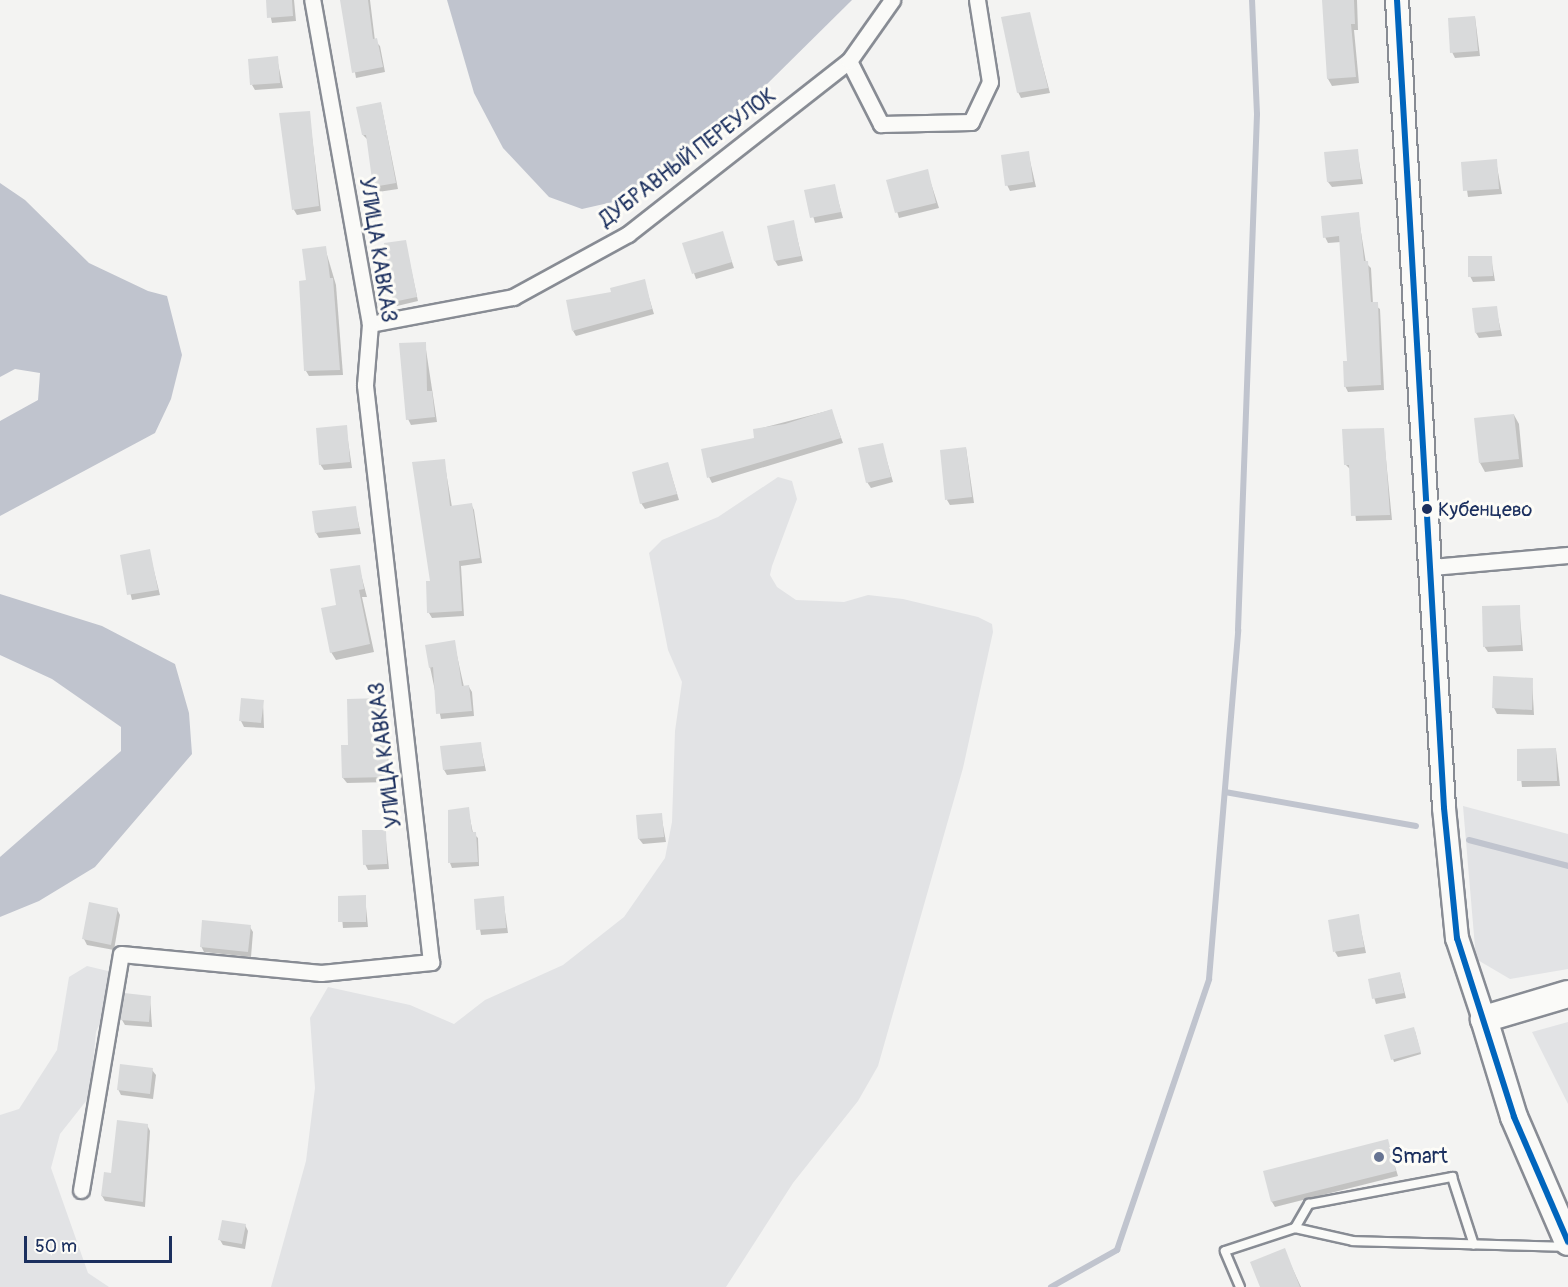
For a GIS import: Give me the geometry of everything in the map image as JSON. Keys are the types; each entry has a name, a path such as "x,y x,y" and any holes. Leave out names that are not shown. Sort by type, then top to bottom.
{"main road":[{"path":"1397,0 1444,808 1456,938 1514,1117 1568,1242"},
{"path":"1484,1019 1568,994"}],"street":[{"name":"УЛИЦА КАВКАЗ","path":"81,1190 121,954 321,973 431,962 364,385 370,324 312,0"},
{"name":"ДУБРАВНЫЙ ПЕРЕУЛОК","path":"370,324 513,297 628,234 849,62 892,0"},
{"path":"849,62 881,124 971,123 990,82 977,0"},
{"path":"1431,567 1568,555"}],"lane":[{"path":"1295,1228 1309,1204 1452,1177 1474,1245"},
{"path":"1240,1287 1225,1251 1295,1228 1353,1241 1568,1247"}],"shaded area":[{"path":"447,0 852,0 759,92 647,183 626,199 582,209 549,197 503,148 474,93"},
{"path":"0,183 25,200 89,263 148,291 167,296 182,355 171,399 155,433 0,516 0,421 38,400 40,373 15,369 0,377"},
{"path":"778,477 792,481 797,499 772,566 770,575 777,587 796,600 844,602 868,595 903,599 978,617 992,624 993,632 963,768 878,1066 858,1101 793,1183 726,1287 271,1287 306,1161 315,1088 310,1018 328,987 410,1005 454,1024 485,1000 563,965 624,917 665,858 672,822 675,731 682,682 668,650 649,553 662,540 718,517"},
{"path":"0,594 102,626 175,664 189,713 192,754 95,867 39,901 0,917 0,857 121,751 121,727 52,679 0,655"},
{"path":"1463,806 1568,834 1568,969 1510,979 1476,959"},
{"path":"87,966 112,972 115,988 96,1032 90,1096 60,1134 51,1168 88,1273 109,1287 0,1287 0,1115 19,1109 57,1050 69,977"},
{"path":"1568,1022 1568,1104 1532,1032"}],"building":[{"path":"266,0 292,0 293,16 267,18"},
{"path":"340,0 368,0 373,39 377,38 383,67 352,73"},
{"path":"1322,0 1354,0 1355,24 1351,24 1356,77 1327,79"},
{"path":"1030,12 1048,88 1017,93 1001,17"},
{"path":"1475,16 1478,51 1450,53 1448,18"},
{"path":"278,56 280,83 250,85 248,59"},
{"path":"381,102 396,183 373,187 366,135 362,135 356,107"},
{"path":"310,111 319,206 292,210 279,113"},
{"path":"1358,149 1361,179 1327,182 1324,152"},
{"path":"1029,151 1033,182 1005,186 1001,155"},
{"path":"1497,159 1499,189 1463,191 1461,162"},
{"path":"928,169 936,203 895,213 886,180"},
{"path":"835,184 841,212 810,218 804,190"},
{"path":"1359,212 1364,261 1368,261 1371,302 1378,302 1381,385 1344,387 1343,361 1347,361 1339,236 1323,238 1321,216"},
{"path":"794,220 801,256 774,261 767,226"},
{"path":"723,231 732,262 692,274 682,243"},
{"path":"406,240 417,297 393,302 384,243"},
{"path":"326,246 330,278 333,278 340,370 304,371 299,281 306,280 302,249"},
{"path":"1468,256 1492,256 1493,276 1468,277"},
{"path":"645,279 652,309 572,331 566,300 611,292 610,288"},
{"path":"1497,306 1500,330 1475,333 1472,308"},
{"path":"426,342 427,391 432,391 435,417 406,420 399,343"},
{"path":"832,409 841,438 707,478 701,449 754,438 753,429 785,424"},
{"path":"1514,414 1519,459 1479,463 1474,418"},
{"path":"347,425 350,462 319,465 316,428"},
{"path":"1384,428 1390,515 1351,516 1349,465 1344,465 1342,429"},
{"path":"883,443 891,477 866,483 858,448"},
{"path":"966,447 972,497 945,500 940,450"},
{"path":"445,459 450,506 472,503 480,558 459,561 462,611 427,613 426,581 430,581 412,462"},
{"path":"668,462 677,494 640,504 632,472"},
{"path":"356,506 359,528 315,533 312,511"},
{"path":"150,549 158,590 127,595 120,555"},
{"path":"360,565 364,589 359,590 370,644 330,653 321,608 336,605 330,569"},
{"path":"1520,605 1521,645 1483,647 1482,606"},
{"path":"455,640 462,686 469,685 472,711 436,714 433,667 429,668 425,645"},
{"path":"1493,676 1533,678 1532,710 1492,708"},
{"path":"241,698 264,700 261,723 239,721"},
{"path":"383,698 389,777 342,778 341,745 348,745 347,699"},
{"path":"481,742 484,766 443,770 440,746"},
{"path":"1556,748 1557,781 1517,781 1517,749"},
{"path":"469,807 472,832 476,832 478,862 448,863 448,810"},
{"path":"662,813 664,837 638,839 636,815"},
{"path":"362,830 386,830 387,864 363,865"},
{"path":"366,895 366,922 338,922 338,896"},
{"path":"504,896 506,928 476,930 474,899"},
{"path":"89,902 118,908 111,945 82,939"},
{"path":"1359,914 1364,947 1333,952 1328,920"},
{"path":"202,920 251,925 248,952 200,947"},
{"path":"1400,972 1404,993 1372,999 1368,979"},
{"path":"124,993 151,996 149,1022 120,1020"},
{"path":"1414,1027 1421,1052 1391,1060 1384,1035"},
{"path":"120,1064 153,1068 150,1094 117,1090"},
{"path":"117,1120 148,1124 143,1202 101,1196 104,1172 111,1173"},
{"path":"1388,1139 1396,1171 1271,1202 1263,1171"},
{"path":"222,1220 246,1224 242,1244 218,1240"},
{"path":"1285,1248 1300,1287 1260,1287 1250,1262"}],"waterway":[{"path":"1051,1287 1117,1250 1209,979 1238,630 1257,114 1252,0"},
{"path":"1225,792 1416,826"},
{"path":"1469,840 1568,866"}],"transit line":[{"path":"1397,0 1444,808 1457,938 1514,1117 1568,1242"}],"place":[{"name":"Кубенцево","path":"1427,509"},
{"name":"Smart","path":"1379,1157"}]}
